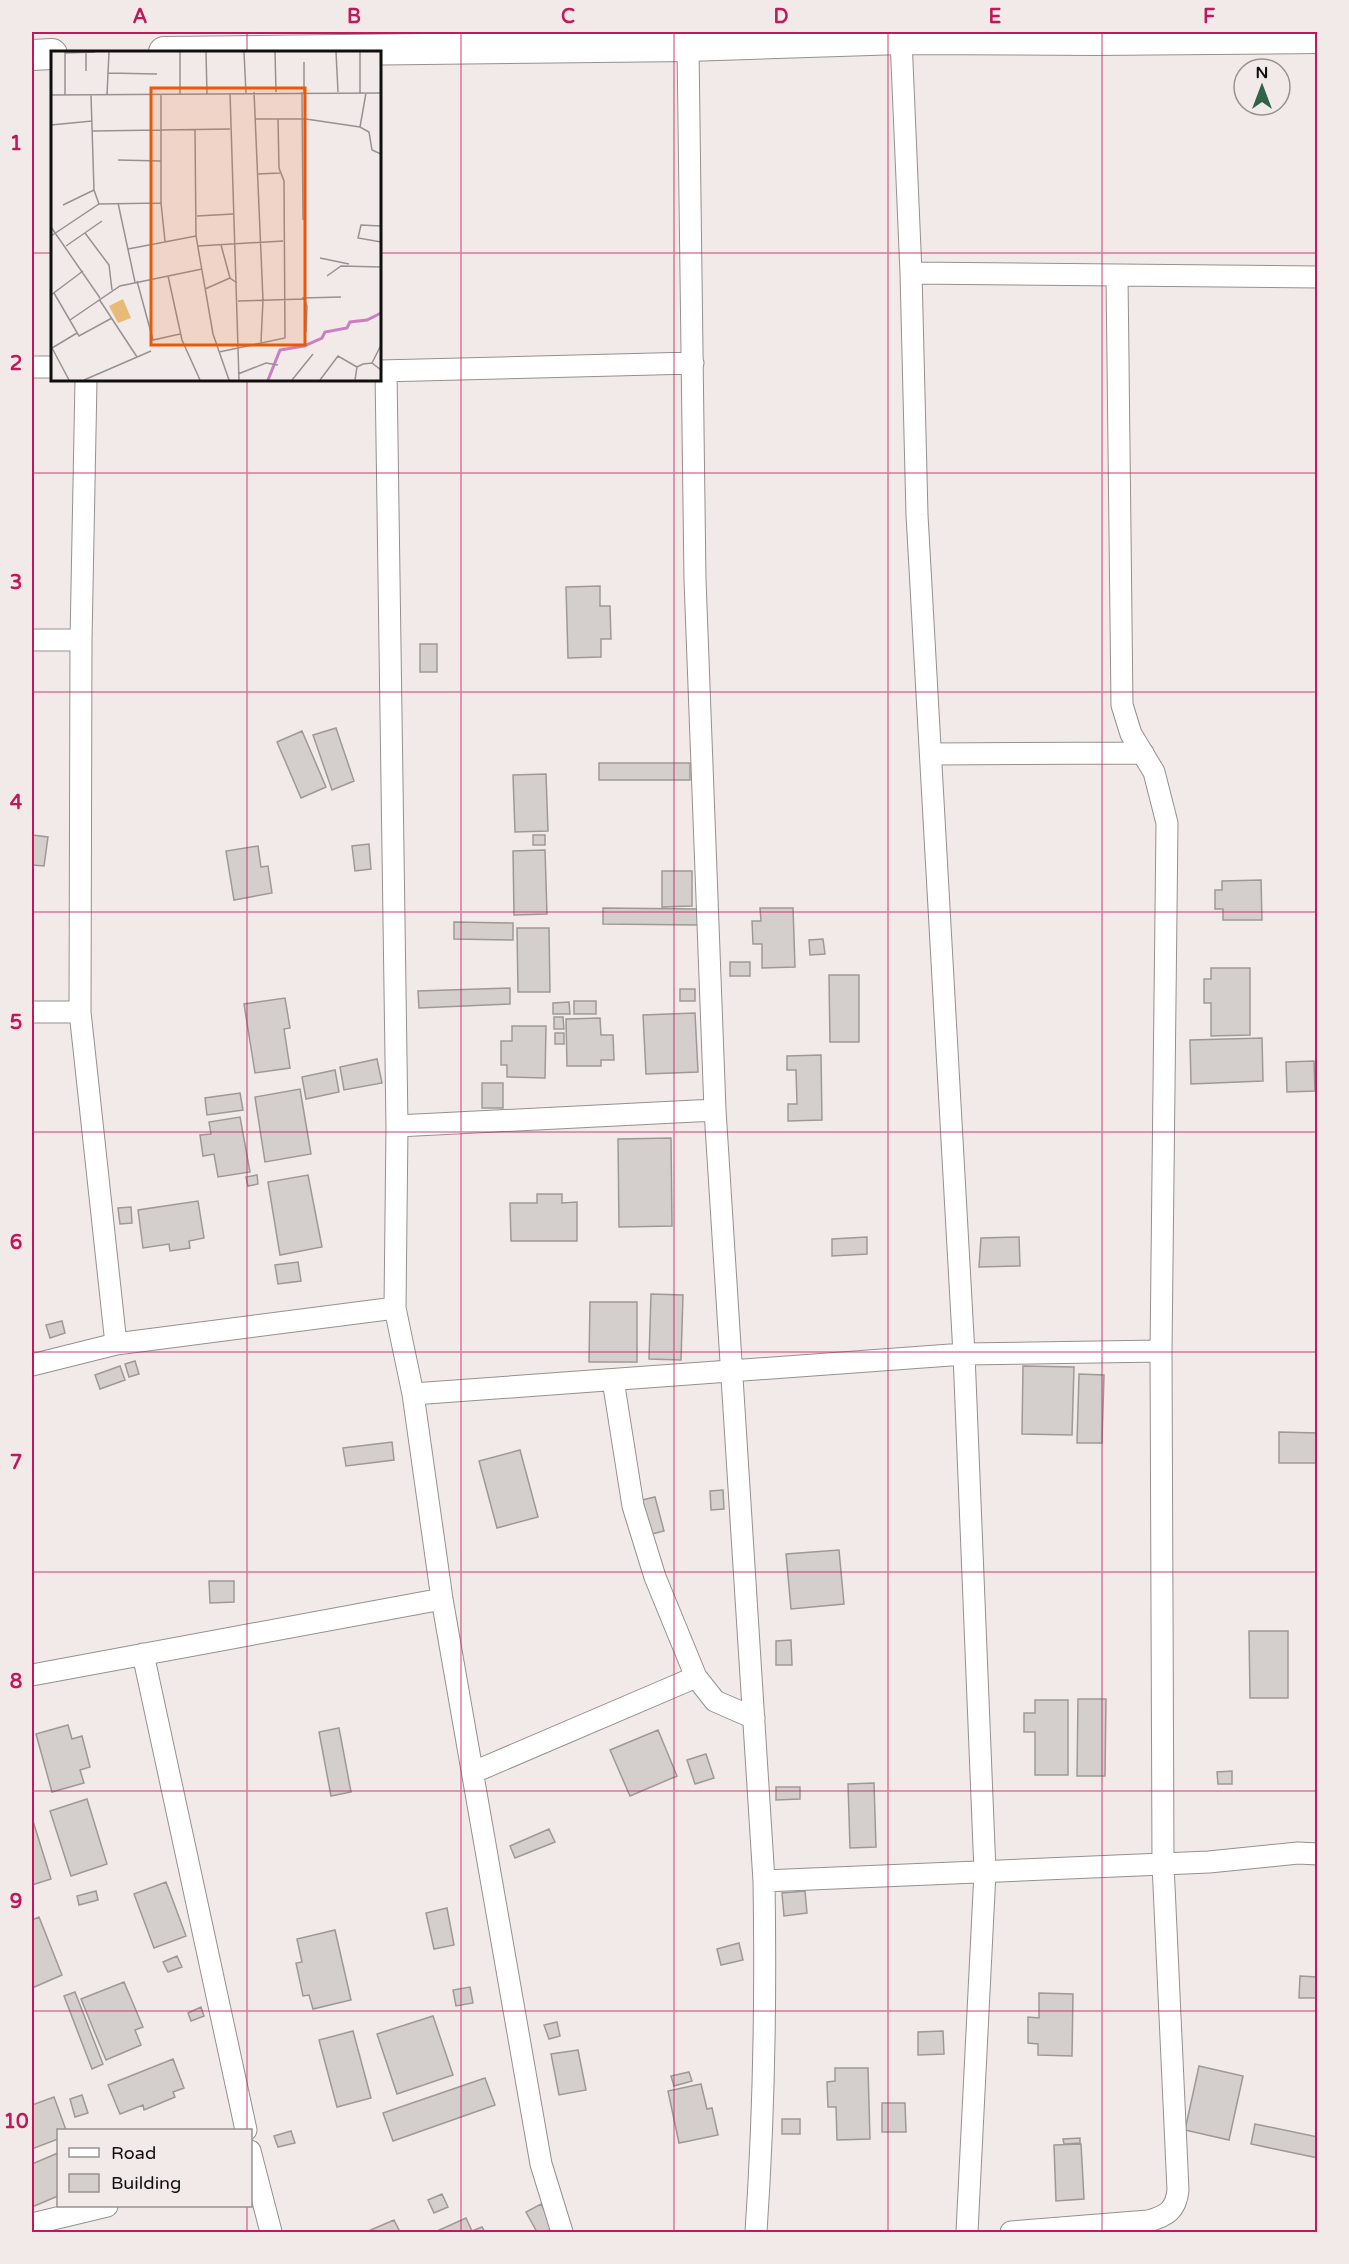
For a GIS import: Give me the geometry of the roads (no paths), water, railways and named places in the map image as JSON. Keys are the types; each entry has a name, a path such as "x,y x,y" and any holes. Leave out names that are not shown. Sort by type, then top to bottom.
{"street":[{"path":"172,51 256,41 492,40 688,46 835,37 901,39 1095,36 1317,38"},
{"path":"901,39 911,273 916,515 964,1354 985,1872 967,2232"},
{"path":"688,46 695,580 715,1110 764,1881 765,2014 762,2142 756,2232"},
{"path":"32,55 51,54"},
{"path":"911,273 1317,277"},
{"path":"1011,2232 1148,2221 1162,2217 1172,2210 1177,2202 1163,1864 1161,1351 1167,823 1154,771 1131,734 1122,705 1117,275"},
{"path":"562,2232 541,2164 442,1599 412,1394 394,1308 398,1126 383,371 693,363"},
{"path":"32,367 51,367"},
{"path":"86,381 81,640 80,1012 116,1344"},
{"path":"32,640 81,640"},
{"path":"931,754 1143,753"},
{"path":"32,1012 80,1012"},
{"path":"398,1126 715,1110"},
{"path":"32,1365 116,1344 394,1308"},
{"path":"412,1394 964,1354 1161,1351"},
{"path":"613,1380 633,1506 655,1577 696,1677 715,1701 754,1718"},
{"path":"32,1675 442,1599"},
{"path":"143,1654 246,2129"},
{"path":"474,1773 696,1677"},
{"path":"764,1881 1163,1864 1249,1859 1298,1853 1317,1854"},
{"path":"252,2162 271,2232"},
{"path":"32,2224 100,2207"}]}
